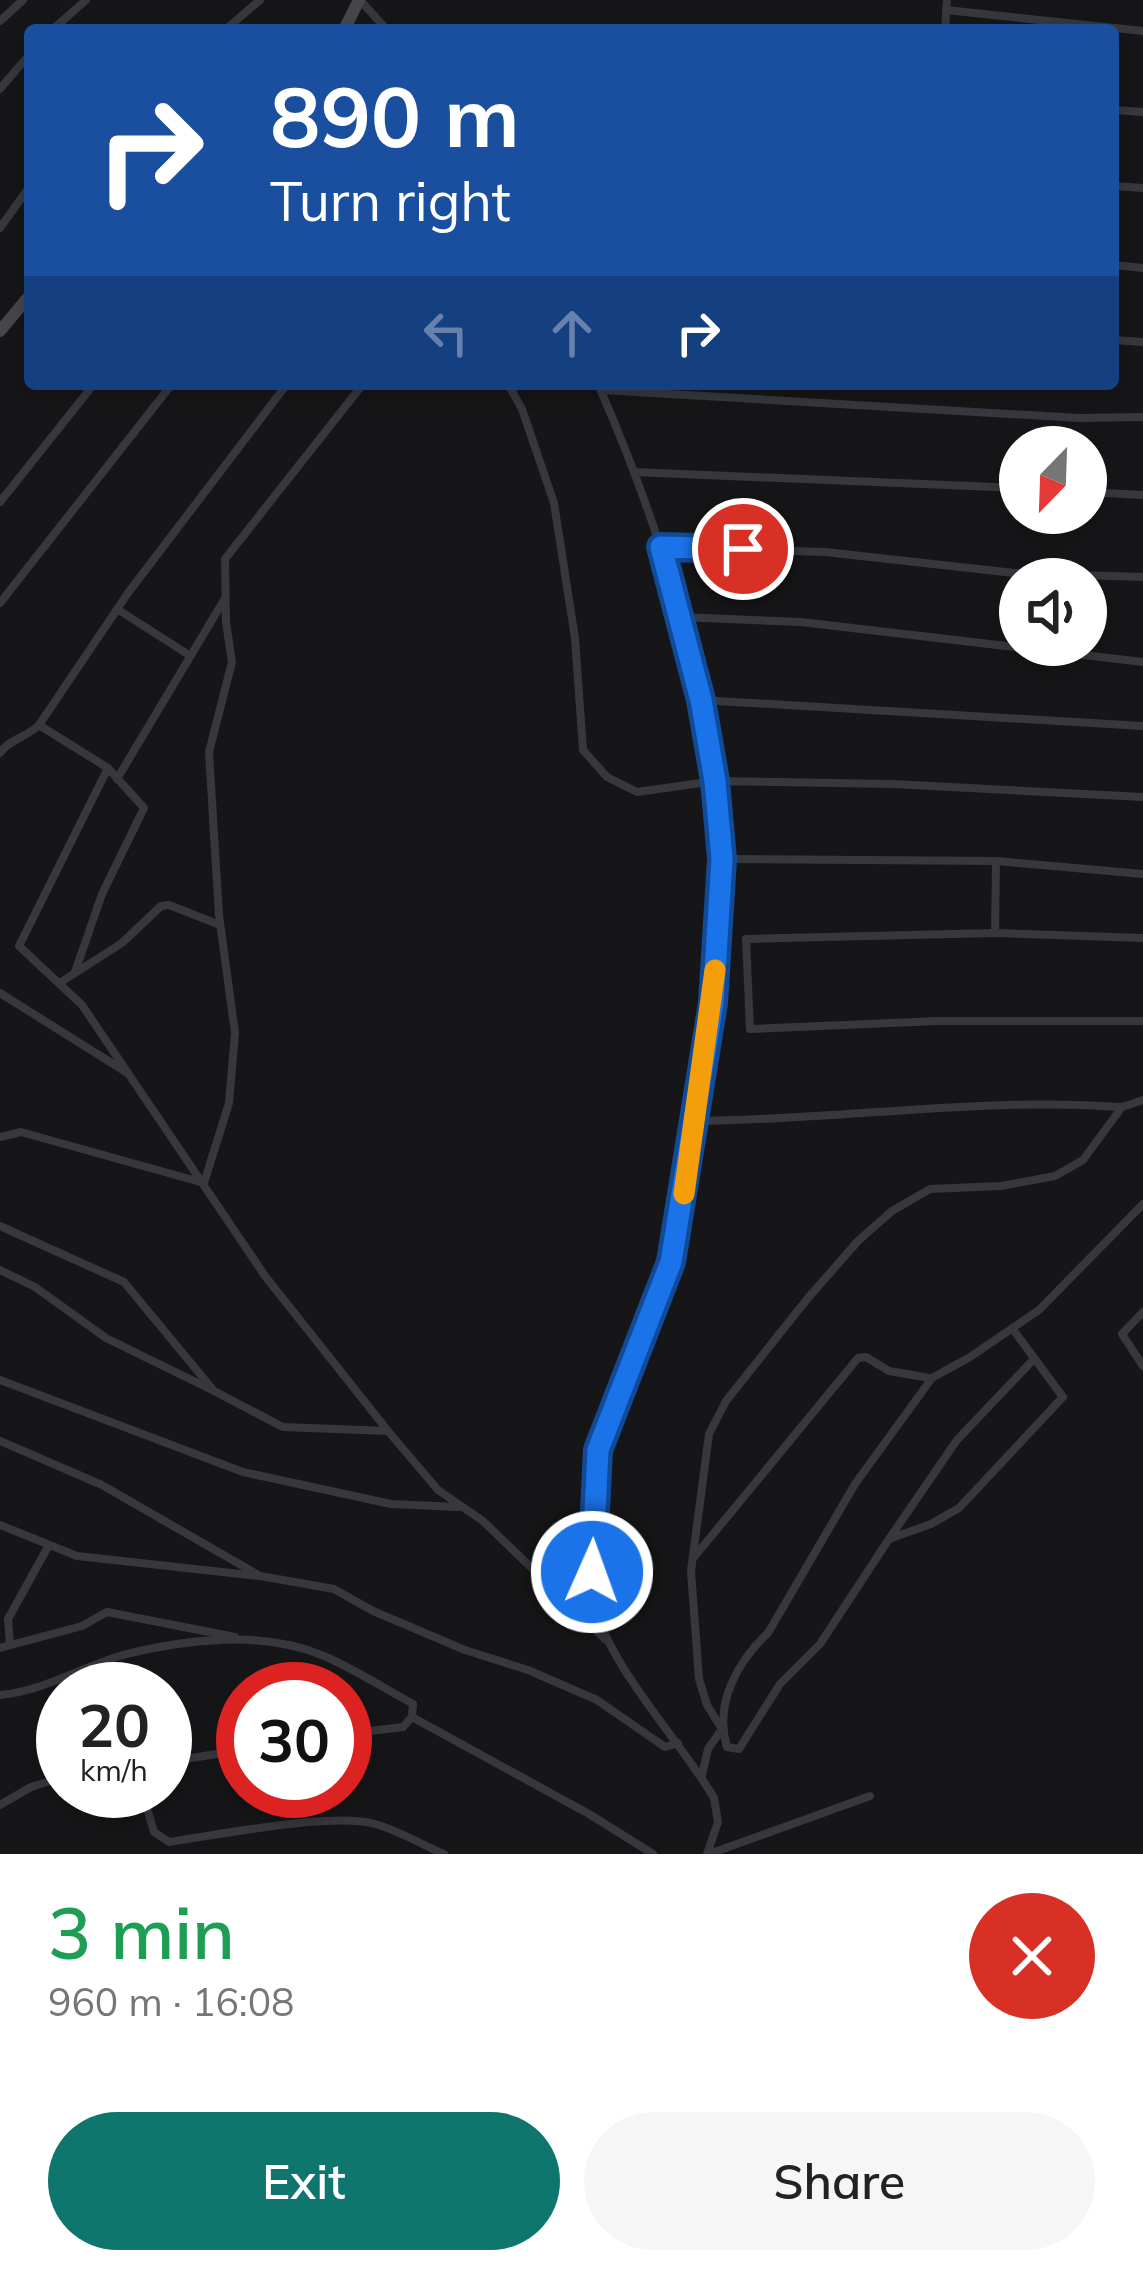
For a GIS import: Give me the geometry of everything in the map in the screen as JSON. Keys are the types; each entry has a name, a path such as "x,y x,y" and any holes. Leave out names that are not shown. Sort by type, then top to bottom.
{"street":[{"path":"0,21 23,0"},
{"path":"59,24 86,0"},
{"path":"232,24 260,0"},
{"path":"360,0 382,24"},
{"path":"946,5 1090,24"},
{"path":"0,89 24,61"},
{"path":"0,228 24,194"},
{"path":"0,331 24,302"},
{"path":"0,502 89,390"},
{"path":"0,603 167,390"},
{"path":"0,753 3,742 29,736 39,725 117,609 281,390"},
{"path":"204,1183 229,1103 235,1034 220,925 209,752 232,662 225,559 358,390"},
{"path":"511,390 557,519 575,638 583,750 607,778 637,792 715,781 892,784 1143,797"},
{"path":"600,390 661,547 680,617 701,700 722,859 713,1003 671,1262 598,1450 592,1572 606,1640"},
{"path":"645,390 1079,418 1143,417"},
{"path":"634,472 999,487"},
{"path":"1107,493 1143,495"},
{"path":"661,547 825,552 1014,573 1143,577"},
{"path":"117,778 225,599"},
{"path":"117,609 189,655"},
{"path":"680,617 801,622 1143,662"},
{"path":"701,700 1143,726"},
{"path":"39,725 108,768 144,808 102,894 75,972"},
{"path":"108,768 19,946 82,1005 265,1276 388,1431 438,1490 545,1577 606,1640 714,1798 718,1822 708,1854"},
{"path":"722,859 996,860 1143,874"},
{"path":"994,933 996,860"},
{"path":"61,982 122,943 160,906 169,904 220,925"},
{"path":"1143,938 994,933 746,939 750,1029 938,1021 1143,1021"},
{"path":"0,993 131,1075"},
{"path":"695,1121 1060,1102 1122,1107 1143,1100"},
{"path":"1033,1360 957,1440 820,1644 780,1684 740,1749 727,1747 699,1679 692,1560 710,1434 726,1401 858,1241 892,1211 930,1189 1000,1186 1054,1176 1083,1160 1122,1107"},
{"path":"0,1137 22,1132 204,1183"},
{"path":"701,1776 707,1749 722,1729 726,1696 747,1652 768,1633 855,1484 932,1378 1039,1310 1143,1204"},
{"path":"0,1226 124,1282 214,1391"},
{"path":"0,1270 35,1287 106,1338 283,1427 388,1431"},
{"path":"1143,1312 1122,1334 1143,1366"},
{"path":"889,1539 959,1508 1063,1397 1012,1328"},
{"path":"692,1560 858,1358 889,1371 932,1378"},
{"path":"0,1380 243,1472 391,1504 463,1507"},
{"path":"0,1441 102,1485 260,1576"},
{"path":"0,1525 77,1556 334,1589 465,1650 528,1670 597,1700 665,1747 678,1742"},
{"path":"49,1545 8,1619 5,1647 82,1626 106,1612 323,1655 413,1704 412,1717 404,1727 372,1731"},
{"path":"0,1695 55,1682 120,1656 240,1639"},
{"path":"412,1717 653,1854"},
{"path":"0,1805 36,1785"},
{"path":"708,1854 869,1796"},
{"path":"150,1818 154,1832 169,1842 308,1824 363,1822 381,1825 444,1854"}],"slow traffic":[{"path":"684,1194 715,970"}],"route":[{"path":"592,1572 598,1450 671,1262 713,1003 722,859 715,781 701,700 661,547 743,549"}]}
